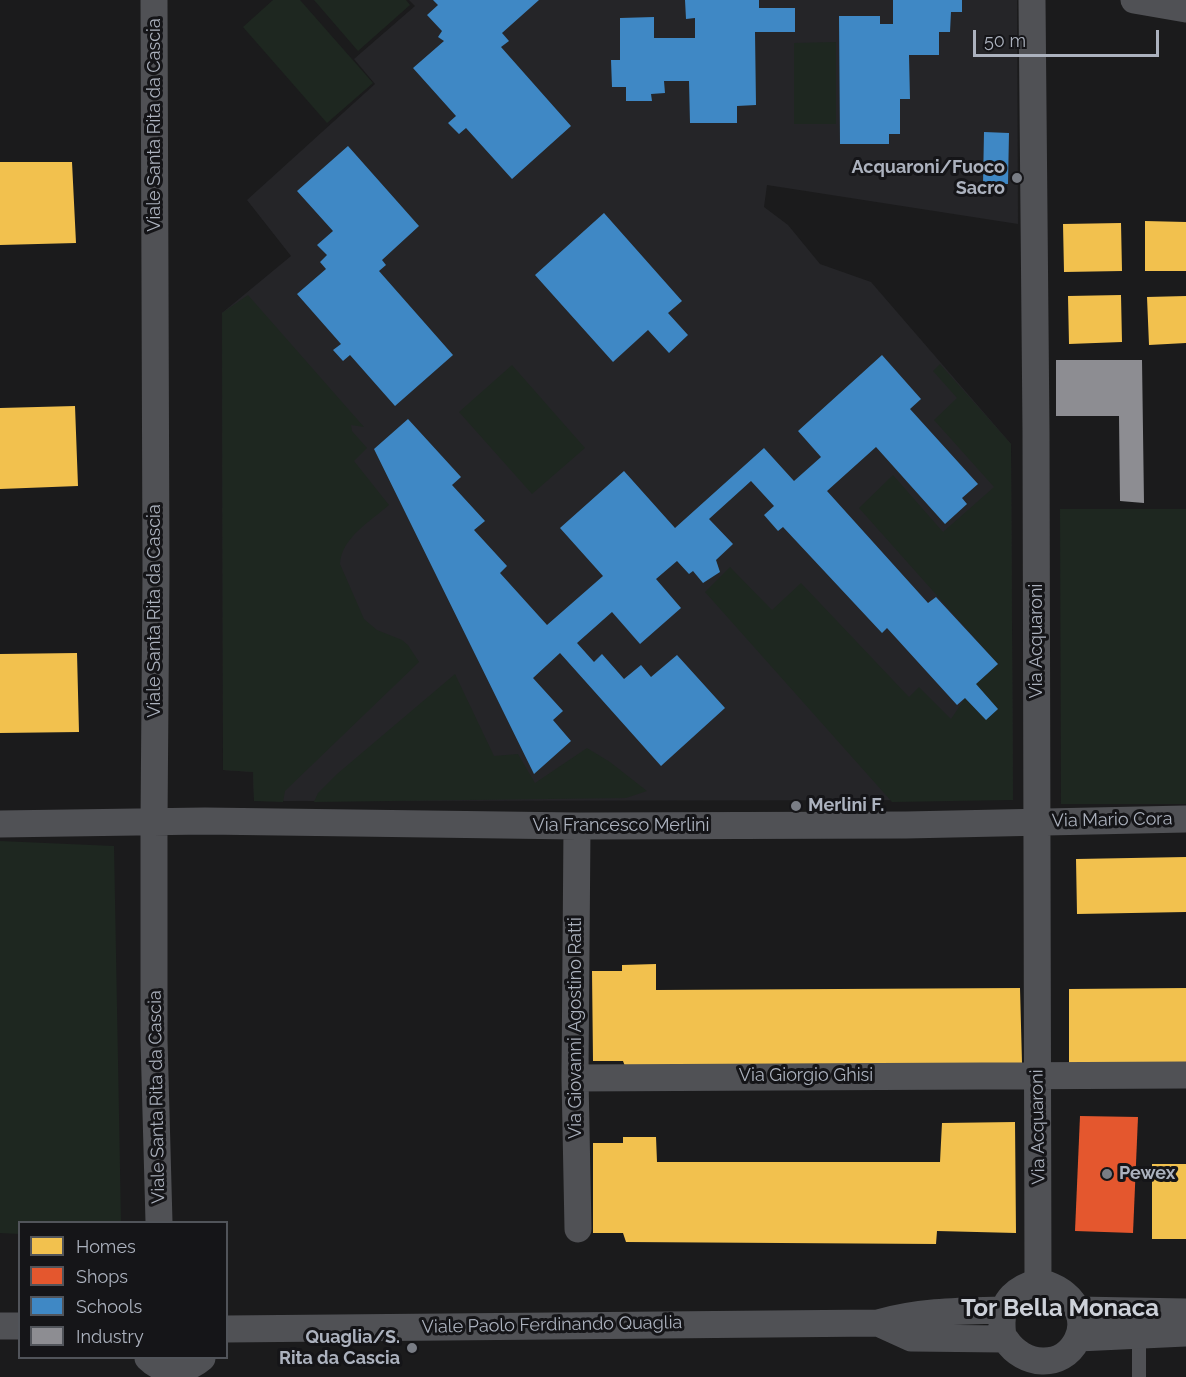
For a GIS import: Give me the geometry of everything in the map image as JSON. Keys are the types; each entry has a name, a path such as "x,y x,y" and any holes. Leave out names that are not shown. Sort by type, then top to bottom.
{"street":[{"name":"Viale Santa Rita da Cascia","path":"154,0 156,572 154,1040 159,1221"},
{"name":"Via Acquaroni","path":"1032,0 1038,822 1038,1282"},
{"path":"1134,0 1186,9"},
{"name":"Via Mario Cora","path":"1038,822 1186,819"},
{"name":"Via Francesco Merlini","path":"0,824 205,821 577,826 1038,822"},
{"name":"Via Giovanni Agostino Ratti","path":"577,826 575,1078 578,1229"},
{"name":"Via Giorgio Ghisi","path":"575,1078 1186,1074"},
{"path":"1038,1282 1066,1294 1078,1310 1080,1324 1078,1338 1072,1348 1042,1370 1004,1339 1002,1329 1003,1310 1006,1303 1024,1286 1038,1282"},
{"name":"Viale Paolo Ferdinando Quaglia","path":"228,1329 878,1323 906,1315 939,1311 1003,1310"},
{"path":"1078,1310 1186,1312"},
{"name":"Viale Paolo Ferdinando Quaglia","path":"878,1323 911,1338 1004,1339"},
{"path":"0,1326 18,1326"},
{"path":"1078,1338 1186,1333"},
{"path":"160,1368 181,1369 192,1366 201,1359"}],"lane":[{"path":"1139,1335 1139,1377"}],"shaded area":[{"path":"273,0 300,0 373,83 327,123 243,27"},
{"path":"314,0 406,0 410,5 358,51"},
{"path":"409,0 1017,0 1018,224 767,185 764,207 788,225 820,264 871,282 1011,444 1013,800 254,801 253,772 223,770 222,313 291,256 247,200 375,84 354,59 415,6"},
{"path":"836,42 836,124 794,124 794,43"},
{"path":"248,295 364,427 351,425 352,431 367,448 354,461 389,505 351,538 340,564 364,619 377,630 402,640 419,662 285,791 283,802 254,801 253,772 223,770 222,313"},
{"path":"940,364 1011,444 1013,800 892,802 705,592 730,567 772,610 801,583 909,697 919,687 951,719 965,698 986,720 998,709 976,684 998,664 859,508 893,475 943,532 994,487 934,420 957,398 933,371"},
{"path":"512,365 585,448 532,494 459,412"},
{"path":"1060,509 1186,509 1186,804 1061,804"},
{"path":"455,674 494,756 518,754 535,783 587,748 610,762 647,791 626,798 314,802 318,793 337,774"},
{"path":"0,841 114,846 121,1221 18,1221 18,1234 0,1233"}],"building: Homes":[{"path":"0,162 72,162 76,243 0,245"},
{"path":"1145,221 1186,222 1186,271 1145,271"},
{"path":"1121,223 1122,271 1064,272 1063,224"},
{"path":"1121,295 1122,342 1069,344 1068,296"},
{"path":"1186,296 1186,343 1149,345 1147,297"},
{"path":"75,406 78,486 0,489 0,408"},
{"path":"77,653 79,732 0,733 0,654"},
{"path":"1186,857 1186,912 1077,914 1076,859"},
{"path":"656,964 656,990 1020,988 1022,1063 626,1069 623,1061 593,1061 592,971 622,971 622,965"},
{"path":"1186,988 1186,1065 1069,1066 1069,989"},
{"path":"1015,1122 1016,1233 937,1231 936,1244 626,1242 623,1233 593,1233 593,1143 623,1143 623,1137 656,1137 657,1162 940,1162 942,1123"},
{"path":"1152,1164 1186,1164 1186,1239 1152,1239"}],"building: Shops":[{"name":"Pewex","path":"1080,1116 1138,1117 1133,1233 1075,1231"}],"building: Schools":[{"path":"433,0 539,0 502,33 509,41 501,47 571,126 512,179 466,128 459,134 448,123 456,116 413,68 444,41 438,37 442,31 427,15 438,5"},
{"path":"685,0 759,0 759,8 795,8 795,32 755,32 756,105 737,106 737,123 690,123 689,81 664,81 665,93 651,94 652,101 626,101 626,87 612,87 611,60 620,60 620,18 654,17 654,38 695,38 695,18 686,19"},
{"path":"893,0 962,0 962,12 951,12 950,32 939,32 939,55 909,55 910,99 900,99 900,134 889,134 889,144 840,144 839,16 880,16 880,24 893,24"},
{"path":"984,132 1009,133 1008,184 983,184"},
{"path":"348,146 419,226 382,260 386,265 379,271 453,355 395,406 350,355 343,361 333,350 341,344 297,294 326,269 320,262 327,255 317,245 333,231 297,191"},
{"path":"604,213 682,301 668,313 688,335 669,353 648,330 613,362 535,275"},
{"path":"882,355 921,399 910,409 978,484 962,498 967,504 945,524 876,447 827,491 928,603 936,597 998,664 976,684 998,709 986,720 965,698 957,705 887,628 882,633 783,527 778,531 764,515 774,506 751,481 709,519 733,544 716,560 720,572 703,583 693,571 689,574 677,561 656,579 681,608 640,644 612,612 577,643 594,662 602,654 624,679 641,665 651,677 677,655 725,708 661,766 560,653 533,678 563,711 553,720 571,741 534,774 374,449 408,419 461,477 452,485 485,521 474,530 507,566 500,573 547,625 603,576 560,528 624,471 675,528 764,448 794,481 821,457 798,431"}],"building: Industry":[{"path":"1056,360 1142,360 1144,503 1120,501 1119,416 1056,416"}],"place":[{"name":"Acquaroni/Fuoco Sacro","path":"1017,178"},
{"name":"Merlini F.","path":"796,806"},
{"name":"Pewex","path":"1107,1174"},
{"name":"Quaglia/S. Rita da Cascia","path":"412,1348"}],"district":[{"name":"Tor Bella Monaca","path":"1060,1309"}]}
